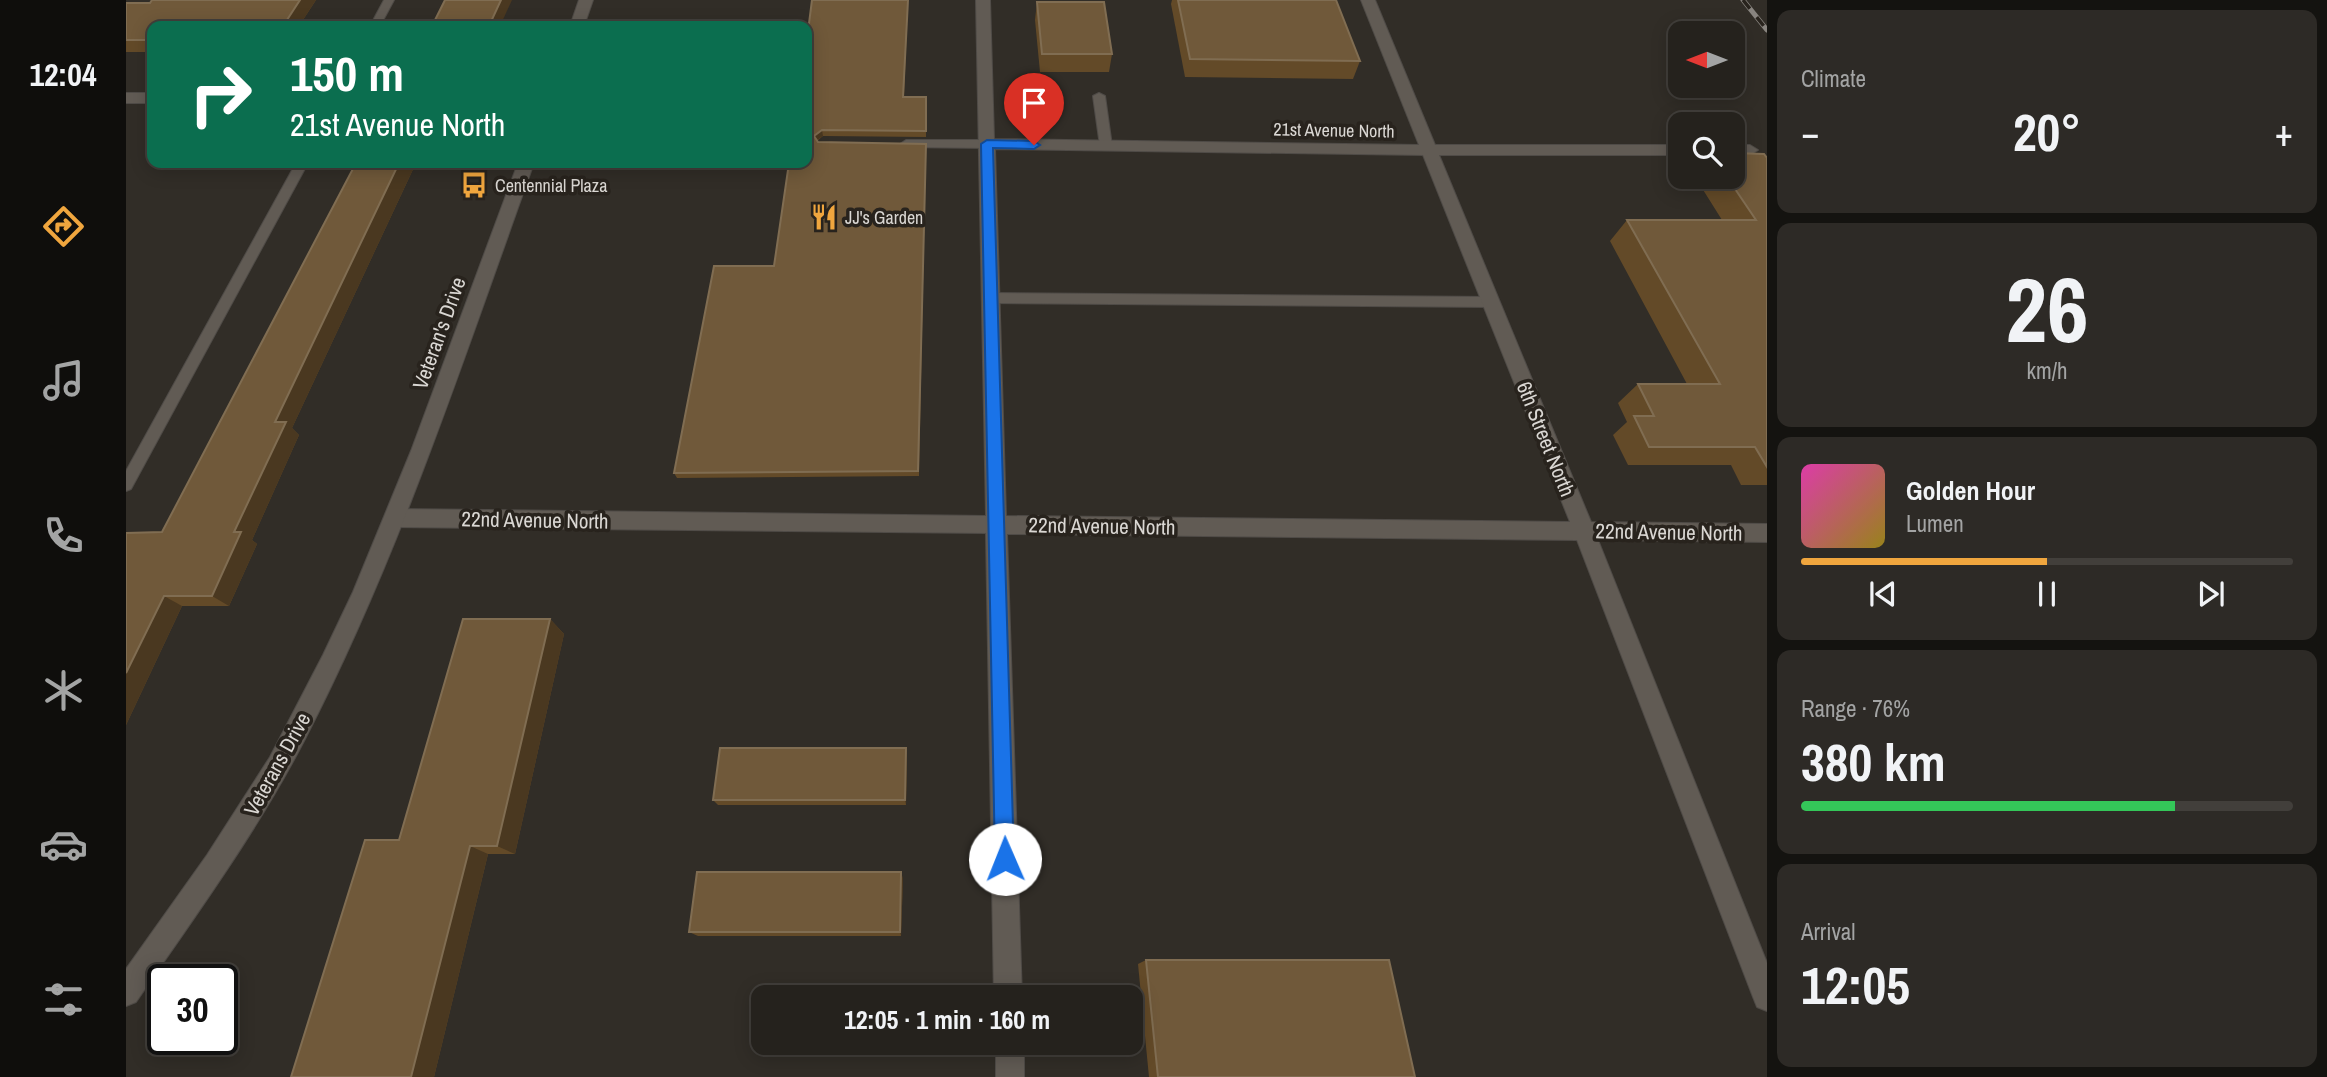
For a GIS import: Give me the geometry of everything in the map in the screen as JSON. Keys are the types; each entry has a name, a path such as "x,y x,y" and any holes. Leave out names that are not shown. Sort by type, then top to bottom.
{"street":[{"path":"579,21 586,0"},
{"path":"983,0 1008,985"},
{"name":"6th Street North","path":"1368,0 1584,531 1767,997"},
{"path":"126,98 147,98"},
{"name":"21st Avenue North","path":"987,144 1428,150 1668,150"},
{"name":"Veteran's Drive","path":"395,518 524,168"},
{"name":"22nd Avenue North","path":"395,518 1767,533"},
{"name":"Veterans Drive","path":"126,992 245,822 296,734 360,602 395,518"},
{"path":"1010,1055 1010,1077"}],"lane":[{"path":"378,21 389,0"},
{"path":"1099,96 1106,146"},
{"path":"891,144 987,144"},
{"path":"126,485 299,168"},
{"path":"991,298 1491,302"}],"building":[{"path":"152,0 300,0 286,21 147,21 147,40 126,40 126,3 150,3"},
{"path":"445,0 501,0 491,21 434,21"},
{"path":"812,0 908,0 903,97 926,97 926,131 822,130 814,136 818,142 926,144 918,471 674,473 714,266 774,266 788,168 812,168 812,21 809,21"},
{"path":"1178,0 1336,0 1360,61 1190,59"},
{"path":"1037,2 1104,2 1112,54 1042,54"},
{"path":"1745,153 1764,154 1767,158 1767,467 1755,447 1649,447 1634,416 1654,416 1638,384 1720,384 1627,220 1756,220 1735,189 1745,189"},
{"path":"353,168 397,168 275,422 286,422 234,532 241,532 212,596 164,596 126,673 126,533 162,532"},
{"path":"463,619 550,619 497,846 470,846 411,1077 291,1077 365,840 399,840"},
{"path":"720,748 906,748 905,800 713,800"},
{"path":"697,872 901,872 900,932 689,932"},
{"path":"1146,960 1389,960 1415,1077 1158,1077"}],"railway":[{"path":"1743,0 1767,30"}],"place":[{"name":"Centennial Plaza","path":"474,185"},
{"name":"JJ's Garden","path":"824,217"}],"route":[{"path":"1005,859 987,144 1034,145"}]}
